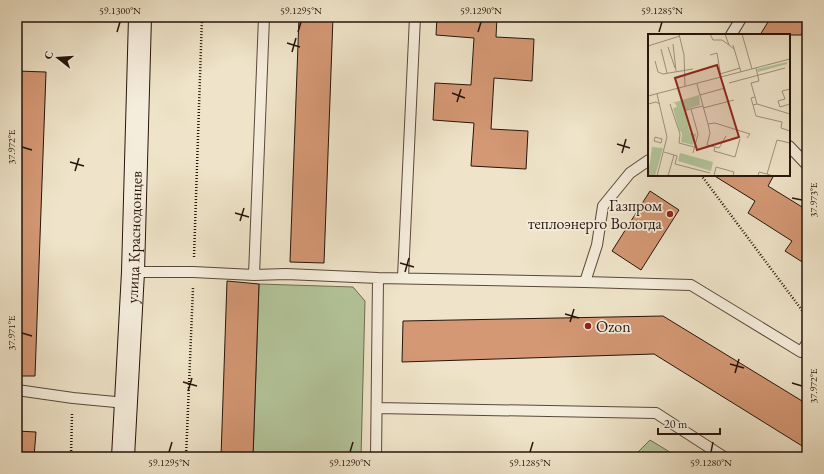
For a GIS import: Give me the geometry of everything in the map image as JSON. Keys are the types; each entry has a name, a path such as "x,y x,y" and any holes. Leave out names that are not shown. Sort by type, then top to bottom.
{"main road":[{"name":"улица Краснодонцев","path":"124,457 133,272 140,17"}],"lane":[{"path":"254,275 264,17"},
{"path":"403,277 415,17"},
{"path":"732,34 742,17"},
{"path":"790,147 807,165"},
{"path":"584,282 597,245 603,206 630,173 648,161"},
{"path":"133,272 193,272 254,275 286,274 378,278 403,277 691,285 801,352 807,343"},
{"path":"376,457 378,278"},
{"path":"17,390 73,398 126,403"},
{"path":"377,408 656,413 724,457"}],"path":[{"path":"186,457 202,17"},
{"path":"702,176 807,317"},
{"path":"70,457 73,398"}],"green space":[{"path":"259,284 353,287 365,301 361,457 253,457"},
{"path":"650,440 678,457 633,457"}],"building":[{"path":"299,17 333,17 324,263 290,262"},
{"path":"437,17 497,17 496,37 534,39 532,81 494,78 491,129 528,131 526,169 471,166 474,123 433,120 435,83 471,85 474,38 436,35"},
{"path":"771,17 807,17 807,25 801,35 761,34"},
{"path":"17,71 46,72 35,376 17,376"},
{"path":"715,176 773,176 768,186 807,210 807,265 785,251 792,241 748,213 755,201"},
{"path":"650,191 679,210 641,270 612,251"},
{"path":"227,281 259,284 253,457 221,457"},
{"path":"663,316 807,404 807,449 654,354 402,362 403,321"},
{"path":"17,431 36,432 34,457 17,457"}],"place":[{"name":"Газпром теплоэнерго Вологда","path":"670,214"},
{"name":"Ozon","path":"588,326"}]}
